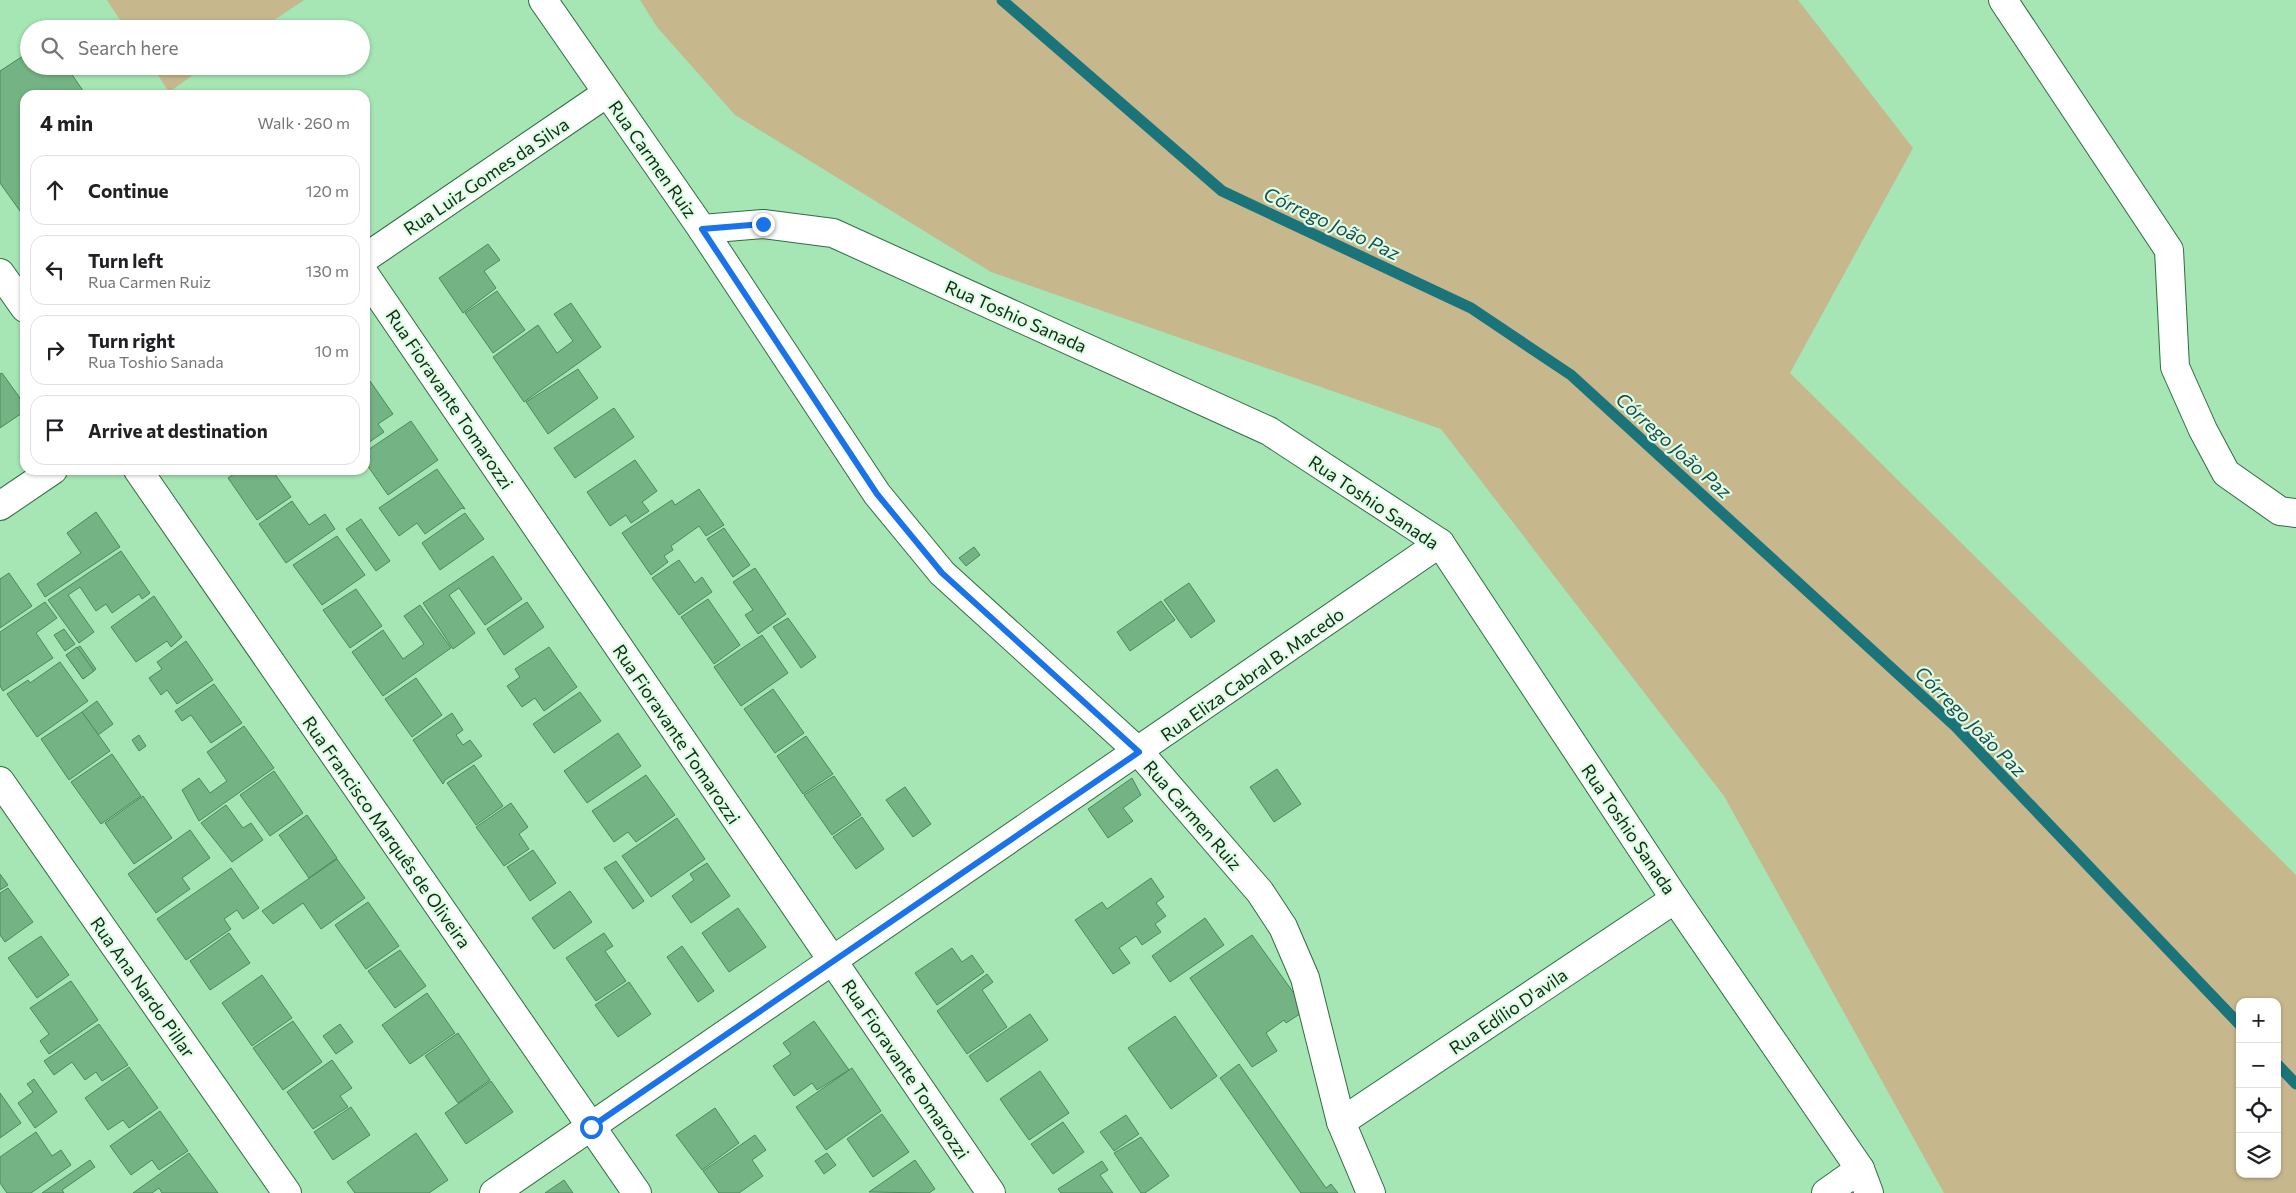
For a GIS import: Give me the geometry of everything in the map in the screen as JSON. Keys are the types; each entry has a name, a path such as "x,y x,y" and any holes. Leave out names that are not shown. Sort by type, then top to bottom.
{"street":[{"path":"543,0 607,93"},
{"path":"2003,0 2169,250 2175,368 2203,430 2226,473 2280,511 2296,513"},
{"name":"Rua Carmen Ruiz","path":"607,93 702,229 877,494 942,573 1139,752 1260,892 1283,927 1305,978 1341,1122 1371,1193"},
{"name":"Rua Luiz Gomes da Silva","path":"370,255 607,93"},
{"name":"Rua Toshio Sanada","path":"702,229 763,224 833,233 1269,431 1440,543 1865,1181"},
{"path":"0,273 20,301"},
{"name":"Rua Fioravante Tomarozzi","path":"370,281 991,1193"},
{"path":"0,506 46,475"},
{"name":"Rua Francisco Marquês de Oliveira","path":"141,475 637,1193"},
{"name":"Rua Eliza Cabral B. Macedo","path":"494,1193 1139,752 1440,543"},
{"name":"Rua Ana Nardo Pillar","path":"0,781 287,1193"},
{"name":"Rua Edílio D'avila","path":"1341,1122 1675,898"},
{"path":"1826,1193 1865,1181"}],"shaded area":[{"path":"107,0 304,0 274,20 120,20"},
{"path":"640,0 1798,0 1913,148 1790,373 2296,875 2296,1193 1944,1193 1724,796 1441,429 991,272 735,115 657,27"},
{"path":"158,75 193,75 172,90 168,90"}],"building":[{"path":"20,58 20,75 72,75 83,90 20,90 20,211 0,183 0,71"},
{"path":"488,244 500,260 484,271 496,288 463,313 439,278"},
{"path":"497,291 525,330 493,353 465,313"},
{"path":"571,303 601,347 524,402 493,357 538,325 557,353 573,341 554,314"},
{"path":"578,369 598,398 548,434 526,402"},
{"path":"2,373 20,398 20,414 0,428 0,374"},
{"path":"370,381 393,414 378,424 384,432 370,442"},
{"path":"614,408 634,437 575,478 554,448"},
{"path":"411,421 438,460 388,495 370,469 370,449"},
{"path":"635,460 657,491 642,502 649,511 631,523 626,515 610,526 587,492"},
{"path":"437,469 465,509 462,508 425,534 417,523 399,536 379,508"},
{"path":"232,475 276,475 291,497 257,520 228,478"},
{"path":"699,489 724,525 706,536 699,526 671,546 673,550 664,556 668,562 651,575 622,533 672,500 675,505"},
{"path":"292,501 309,525 325,514 335,529 286,563 259,524"},
{"path":"96,512 120,547 45,597 37,584 81,553 67,533"},
{"path":"465,513 484,539 440,570 422,543"},
{"path":"361,519 390,561 376,571 346,529"},
{"path":"724,528 750,565 733,577 707,539"},
{"path":"337,536 365,575 322,605 293,565"},
{"path":"974,547 980,555 966,566 959,558"},
{"path":"121,551 150,593 142,599 139,594 112,613 106,604 96,611 80,587 68,595 94,632 79,643 48,600"},
{"path":"493,556 522,599 485,625 459,588 449,595 475,633 453,649 423,603"},
{"path":"679,560 695,583 702,577 712,592 679,615 652,578"},
{"path":"755,568 786,614 758,634 745,615 753,610 733,582"},
{"path":"9,573 32,606 0,628 0,579"},
{"path":"1189,583 1215,621 1191,638 1164,600"},
{"path":"356,589 382,626 350,648 323,610"},
{"path":"154,596 182,637 171,647 167,641 136,662 111,627"},
{"path":"708,599 740,645 714,664 681,617"},
{"path":"1161,601 1175,620 1130,651 1117,632"},
{"path":"45,602 57,618 36,633 53,658 3,691 0,686 0,632"},
{"path":"527,602 544,627 504,655 487,629"},
{"path":"420,605 451,648 383,696 352,652 383,630 403,659 424,644 404,616"},
{"path":"788,618 816,657 801,668 773,627"},
{"path":"64,629 75,644 65,651 54,635"},
{"path":"762,635 788,673 741,706 714,667"},
{"path":"186,641 213,680 177,704 167,690 161,695 149,678 162,669 157,662"},
{"path":"80,646 96,669 83,679 66,655"},
{"path":"77,647 94,671 83,679 66,655"},
{"path":"549,647 577,687 544,711 535,698 522,707 507,686 520,677 515,669"},
{"path":"60,662 88,701 37,737 7,694 28,680 30,683"},
{"path":"416,678 442,715 412,737 385,699"},
{"path":"214,684 242,723 211,743 191,715 182,721 175,711"},
{"path":"773,689 804,733 775,753 744,709"},
{"path":"580,692 601,721 554,753 533,724"},
{"path":"97,701 113,724 98,735 82,712"},
{"path":"82,712 110,751 69,780 41,739"},
{"path":"452,713 463,730 456,735 463,745 470,740 482,756 445,780 443,784 413,740"},
{"path":"244,726 274,768 199,821 182,790 199,778 210,793 227,781 207,752"},
{"path":"618,733 641,766 587,803 564,771"},
{"path":"139,735 146,746 139,751 132,740"},
{"path":"806,736 833,774 803,794 777,756"},
{"path":"112,754 141,796 101,824 71,782"},
{"path":"474,765 503,806 476,825 447,783"},
{"path":"1277,769 1301,804 1274,822 1250,787"},
{"path":"274,771 303,813 270,836 240,795"},
{"path":"646,775 675,815 636,842 628,832 614,842 592,811"},
{"path":"834,776 861,815 832,835 804,795"},
{"path":"1132,778 1141,795 1123,808 1133,821 1108,838 1088,809"},
{"path":"905,787 931,824 913,837 886,800"},
{"path":"143,796 172,838 134,864 105,823"},
{"path":"511,803 528,827 519,834 529,849 504,866 476,827"},
{"path":"226,805 243,828 251,823 263,840 232,862 201,823"},
{"path":"307,815 337,858 309,878 279,835"},
{"path":"862,817 884,849 856,869 833,837"},
{"path":"677,818 705,859 651,897 622,856"},
{"path":"190,830 210,858 182,878 190,889 156,913 128,874"},
{"path":"533,850 556,883 530,901 507,867"},
{"path":"337,859 365,898 321,929 303,903 273,924 262,911"},
{"path":"616,861 644,901 633,909 604,868"},
{"path":"707,863 730,896 691,923 672,896 694,880 690,874"},
{"path":"231,868 259,908 243,919 237,910 224,919 231,929 186,960 157,919"},
{"path":"0,874 8,885 0,890"},
{"path":"1151,878 1164,897 1156,903 1166,916 1155,924 1161,932 1142,945 1136,936 1119,948 1130,963 1113,974 1075,920 1102,902 1107,909"},
{"path":"8,888 33,922 5,942 0,935 0,893"},
{"path":"570,891 592,922 554,949 532,918"},
{"path":"368,902 399,946 366,969 335,925"},
{"path":"738,908 766,947 729,972 702,933"},
{"path":"1205,918 1224,945 1170,982 1152,956"},
{"path":"229,933 250,963 210,990 190,961"},
{"path":"604,933 613,946 605,951 626,981 596,1001 566,958"},
{"path":"1252,935 1306,1010 1286,1023 1284,1020 1266,1033 1277,1051 1252,1067 1190,978"},
{"path":"41,936 69,975 37,998 8,958"},
{"path":"682,946 714,991 698,1002 667,957"},
{"path":"952,948 962,962 972,955 984,972 937,1005 915,973"},
{"path":"400,950 426,986 395,1008 368,971"},
{"path":"987,974 993,982 982,990 1007,1027 967,1054 937,1011"},
{"path":"262,975 292,1018 252,1046 222,1003"},
{"path":"71,981 98,1020 49,1054 40,1041 49,1034 30,1008"},
{"path":"629,982 651,1014 618,1037 595,1005"},
{"path":"427,993 455,1033 410,1064 382,1025"},
{"path":"1030,1014 1048,1040 987,1082 969,1056"},
{"path":"1175,1016 1217,1076 1171,1109 1128,1048"},
{"path":"293,1021 322,1062 283,1090 253,1048"},
{"path":"814,1021 849,1070 817,1090 812,1083 794,1096 773,1066 791,1054 783,1043"},
{"path":"99,1024 128,1065 102,1081 96,1072 85,1080 72,1062 54,1075 44,1061"},
{"path":"340,1024 353,1042 336,1054 323,1036"},
{"path":"458,1033 490,1080 458,1103 425,1056"},
{"path":"332,1060 352,1088 340,1096 348,1107 313,1129 287,1092"},
{"path":"1239,1064 1326,1188 1331,1184 1338,1193 1301,1193 1220,1078"},
{"path":"129,1067 158,1108 129,1128 123,1120 108,1130 85,1098"},
{"path":"852,1068 881,1111 826,1150 796,1107"},
{"path":"1040,1071 1069,1113 1029,1140 1000,1099"},
{"path":"34,1079 57,1112 35,1128 18,1103 33,1092 27,1084"},
{"path":"491,1081 513,1112 466,1144 445,1113"},
{"path":"0,1093 21,1123 0,1138"},
{"path":"351,1107 370,1135 333,1160 314,1132"},
{"path":"715,1108 739,1143 702,1170 676,1135"},
{"path":"160,1111 188,1151 159,1170 152,1160 131,1175 110,1146"},
{"path":"882,1114 909,1152 873,1177 847,1139"},
{"path":"1126,1115 1139,1134 1114,1151 1100,1132"},
{"path":"1063,1122 1084,1152 1053,1174 1031,1144"},
{"path":"36,1132 52,1156 61,1150 71,1165 31,1193 7,1193 0,1183 0,1157"},
{"path":"416,1133 448,1180 429,1193 355,1193 347,1182"},
{"path":"755,1135 766,1150 752,1160 763,1176 739,1193 719,1193 703,1171"},
{"path":"1141,1137 1169,1176 1145,1193 1141,1193 1114,1153"},
{"path":"189,1153 218,1193 162,1193 159,1188 152,1193 133,1193"},
{"path":"827,1153 836,1165 824,1174 815,1161"},
{"path":"90,1160 95,1167 62,1190 64,1193 42,1193"},
{"path":"915,1160 935,1189 929,1193 869,1192"},
{"path":"1102,1161 1108,1170 1100,1175 1113,1193 1061,1193 1058,1189"},
{"path":"564,1180 573,1193 545,1193"}],"waterway":[{"name":"Córrego João Paz","path":"1002,0 1222,191 1471,308 1571,375 1955,726 2236,1021"},
{"name":"Córrego João Paz","path":"2281,1068 2296,1084"}],"route":[{"path":"591,1127 1139,752 942,573 877,494 702,229 763,224"}]}
